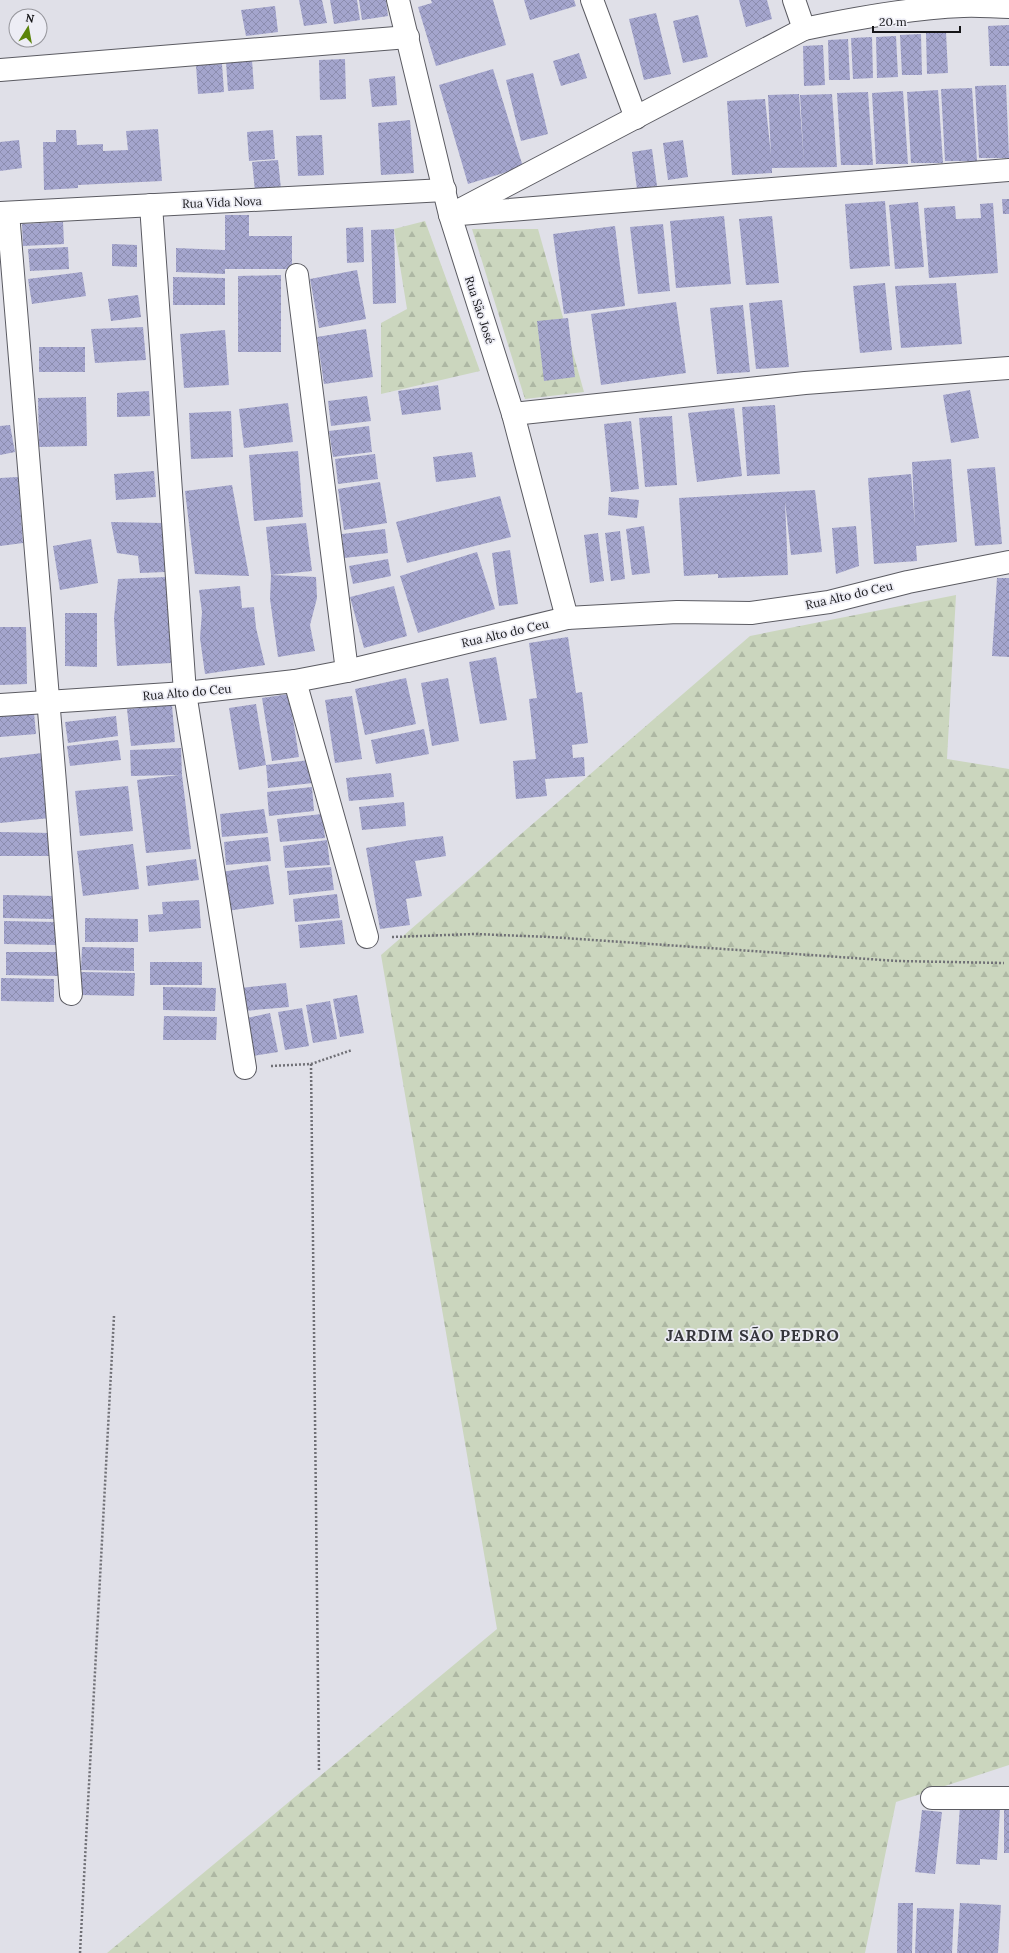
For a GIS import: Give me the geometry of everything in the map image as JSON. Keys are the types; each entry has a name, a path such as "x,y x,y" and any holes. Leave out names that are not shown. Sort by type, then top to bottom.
{"street":[{"name":"Rua São José","path":"398,0 450,215 513,414 567,618"},
{"path":"592,0 636,118"},
{"path":"794,0 804,28"},
{"path":"450,215 804,28 855,18 963,3 1009,7"},
{"path":"0,70 408,37"},
{"path":"450,215 1009,170"},
{"name":"Rua Vida Nova","path":"4,213 445,190"},
{"path":"151,205 185,693 245,1068"},
{"path":"4,213 48,701 71,994"},
{"path":"297,275 347,671"},
{"path":"513,414 805,384 1009,368"},
{"name":"Rua Alto do Ceu","path":"0,705 185,693 295,681 347,671 567,618 677,612 751,613 829,602 908,582 1009,562"},
{"path":"295,681 367,937"},
{"path":"932,1798 1009,1798"}],"path":[{"path":"367,937 475,934 550,937 897,961 1004,963"},
{"path":"245,1068 311,1064 352,1050"},
{"path":"311,1064 318,1772"},
{"path":"80,1953 114,1316"}],"green space":[{"path":"425,221 480,371 381,394 381,323 407,309 394,229"},
{"path":"472,229 538,229 584,392 525,399"},
{"path":"956,595 947,759 1009,769 1009,1765 896,1802 865,1953 107,1953 497,1629 381,955 750,636"}],"building":[{"path":"299,0 322,0 327,23 304,26"},
{"path":"330,0 357,0 360,20 334,24"},
{"path":"359,0 386,0 388,16 362,20"},
{"path":"431,0 493,0 506,45 436,66 418,7 432,3"},
{"path":"524,0 574,0 576,6 530,20"},
{"path":"739,0 767,0 772,19 746,27"},
{"path":"275,6 278,32 246,36 241,10"},
{"path":"656,13 671,74 644,80 629,19"},
{"path":"698,15 708,57 683,63 673,21"},
{"path":"1009,25 1009,66 990,66 988,26"},
{"path":"946,32 948,73 927,74 926,33"},
{"path":"921,34 922,75 902,75 900,35"},
{"path":"896,36 898,77 877,78 876,37"},
{"path":"872,37 873,78 853,79 851,38"},
{"path":"848,39 850,80 829,80 828,40"},
{"path":"823,45 825,85 804,86 803,46"},
{"path":"579,53 587,78 561,86 553,61"},
{"path":"345,59 346,99 320,100 319,60"},
{"path":"252,60 254,89 228,91 226,62"},
{"path":"222,64 224,92 198,94 196,65"},
{"path":"493,69 523,167 468,184 439,85"},
{"path":"533,73 548,134 521,141 506,80"},
{"path":"395,76 397,105 372,107 369,79"},
{"path":"1006,85 1009,158 979,158 975,86"},
{"path":"972,88 977,161 945,161 941,89"},
{"path":"938,90 943,163 911,163 907,92"},
{"path":"903,91 908,164 876,164 872,93"},
{"path":"868,92 873,165 841,165 837,93"},
{"path":"799,94 804,163 800,95 832,94 837,167 772,168 772,173 732,175 727,101 765,99 771,155 768,95"},
{"path":"410,120 414,173 381,175 378,123"},
{"path":"158,129 162,181 78,185 78,188 44,190 43,142 56,142 56,130 76,130 77,145 103,144 103,151 128,150 126,131"},
{"path":"273,130 275,159 249,161 247,132"},
{"path":"322,135 324,175 298,176 296,136"},
{"path":"19,140 22,168 0,171 0,142"},
{"path":"683,140 688,177 668,180 663,143"},
{"path":"652,149 657,186 637,189 632,152"},
{"path":"278,160 281,189 255,191 252,162"},
{"path":"1002,199 1009,199 1009,214 1003,214"},
{"path":"885,201 890,266 850,269 845,204"},
{"path":"918,202 924,267 895,269 889,205"},
{"path":"993,203 998,273 929,278 924,208 955,206 956,219 981,218 980,204"},
{"path":"225,215 249,215 249,236 292,236 292,269 225,269 225,274 176,272 176,248 225,250"},
{"path":"724,216 731,284 676,288 670,221"},
{"path":"772,216 779,283 746,285 739,219"},
{"path":"63,222 64,244 23,246 22,224"},
{"path":"663,224 670,291 638,294 630,227"},
{"path":"615,226 625,306 564,314 553,234"},
{"path":"363,227 364,262 347,263 346,228"},
{"path":"394,229 396,303 373,304 371,230"},
{"path":"112,244 137,245 137,267 112,266"},
{"path":"68,247 69,269 30,271 28,249"},
{"path":"357,270 366,319 319,328 310,279"},
{"path":"82,272 86,296 32,304 28,279"},
{"path":"281,275 281,352 238,352 238,276"},
{"path":"173,277 225,278 225,305 173,305"},
{"path":"885,283 892,350 860,353 853,286"},
{"path":"956,283 962,344 901,348 895,286"},
{"path":"138,295 141,317 111,321 108,299"},
{"path":"782,300 789,367 756,369 749,303"},
{"path":"676,302 686,373 601,385 591,314"},
{"path":"743,305 750,372 717,374 710,308"},
{"path":"568,318 575,377 544,381 537,321"},
{"path":"143,327 146,360 95,363 91,329"},
{"path":"366,329 373,377 324,384 317,337"},
{"path":"225,330 229,385 184,388 180,334"},
{"path":"39,347 85,347 85,372 39,372"},
{"path":"438,385 441,410 402,415 398,391"},
{"path":"970,390 979,438 951,443 943,395"},
{"path":"149,391 150,416 117,417 117,393"},
{"path":"367,396 371,421 331,426 328,401"},
{"path":"86,397 87,446 39,447 38,398"},
{"path":"288,403 293,442 244,448 239,409"},
{"path":"775,405 780,474 747,476 742,407"},
{"path":"734,408 742,476 697,482 688,413"},
{"path":"231,411 233,457 191,459 189,413"},
{"path":"672,416 677,485 645,487 639,418"},
{"path":"631,421 639,489 611,492 604,424"},
{"path":"10,425 15,452 0,455 0,426"},
{"path":"369,426 372,452 333,457 329,431"},
{"path":"298,451 303,517 254,521 249,455"},
{"path":"472,452 476,477 436,482 433,457"},
{"path":"375,454 378,479 338,484 335,459"},
{"path":"951,459 957,542 916,546 917,561 874,564 868,478 911,474 915,526 912,462"},
{"path":"995,467 1002,544 975,546 967,469"},
{"path":"154,471 156,497 116,500 114,474"},
{"path":"18,477 23,543 0,546 0,478"},
{"path":"380,482 387,523 344,530 338,489"},
{"path":"232,485 249,576 195,574 185,491"},
{"path":"815,490 822,552 791,555 785,501 788,575 718,578 718,574 684,576 679,498"},
{"path":"500,496 511,537 407,563 396,522"},
{"path":"609,497 639,500 637,518 608,515"},
{"path":"111,522 163,523 165,572 140,573 138,556 117,553"},
{"path":"306,523 312,571 271,575 266,527"},
{"path":"644,526 650,573 632,575 626,529"},
{"path":"856,526 859,566 836,574 832,528"},
{"path":"385,529 388,553 344,558 342,534"},
{"path":"620,531 625,579 611,581 605,533"},
{"path":"598,533 604,581 590,583 584,535"},
{"path":"91,539 98,583 60,590 53,546"},
{"path":"510,550 518,604 499,606 492,553"},
{"path":"477,552 495,609 418,633 400,576"},
{"path":"388,559 391,576 353,584 349,566"},
{"path":"271,575 316,577 317,598 310,625 315,651 278,657 270,599"},
{"path":"167,577 171,663 117,666 114,618 118,579"},
{"path":"997,578 1009,578 1009,657 992,656"},
{"path":"240,586 242,608 254,607 256,628 265,665 205,674 200,638 202,612 199,590"},
{"path":"394,586 407,636 364,648 350,597"},
{"path":"65,613 97,613 97,667 65,666"},
{"path":"0,627 26,627 27,684 0,685"},
{"path":"568,637 576,693 582,692 588,743 572,745 573,758 584,757 585,776 545,779 547,796 516,799 513,761 536,759 529,699 537,698 529,643"},
{"path":"496,657 507,720 480,724 469,662"},
{"path":"406,678 416,724 365,735 355,689"},
{"path":"448,678 459,741 432,746 421,683"},
{"path":"289,694 299,757 272,761 262,698"},
{"path":"352,696 362,759 335,763 325,700"},
{"path":"256,704 266,765 239,770 229,708"},
{"path":"172,705 175,742 131,746 127,709"},
{"path":"34,713 36,734 0,737 0,715"},
{"path":"116,716 118,736 68,743 65,722"},
{"path":"424,729 429,754 376,764 371,740"},
{"path":"118,740 121,760 70,766 67,746"},
{"path":"181,748 182,775 191,849 146,853 137,780 179,775 131,776 130,750"},
{"path":"42,753 50,818 0,823 0,758"},
{"path":"310,760 313,783 268,788 266,765"},
{"path":"391,773 394,797 349,801 346,778"},
{"path":"128,786 133,831 80,836 75,791"},
{"path":"312,787 314,811 269,816 267,792"},
{"path":"404,802 406,826 362,830 359,807"},
{"path":"264,809 268,833 222,837 220,814"},
{"path":"322,814 325,838 280,842 277,819"},
{"path":"0,832 52,833 52,856 0,856"},
{"path":"443,836 446,856 415,861 422,896 406,899 410,925 380,929 366,848"},
{"path":"268,837 271,861 226,865 224,842"},
{"path":"327,840 330,865 285,868 283,846"},
{"path":"133,844 139,889 83,896 77,851"},
{"path":"196,859 199,880 148,886 146,866"},
{"path":"268,865 274,904 227,911 221,872"},
{"path":"331,867 334,890 289,895 287,871"},
{"path":"337,894 340,918 295,922 293,899"},
{"path":"3,895 56,896 55,919 3,918"},
{"path":"199,900 201,928 149,932 148,915 163,914 162,902"},
{"path":"85,918 138,919 138,942 85,942"},
{"path":"342,920 345,944 300,948 298,925"},
{"path":"4,921 57,922 56,945 4,944"},
{"path":"82,947 134,948 134,971 81,970"},
{"path":"6,952 59,952 59,976 6,975"},
{"path":"150,962 202,962 202,985 150,985"},
{"path":"81,972 135,973 134,996 81,995"},
{"path":"1,978 54,979 54,1002 1,1001"},
{"path":"286,983 289,1007 244,1011 241,988"},
{"path":"163,987 216,988 215,1011 163,1010"},
{"path":"357,995 364,1033 340,1037 333,999"},
{"path":"330,1001 337,1039 313,1043 306,1005"},
{"path":"302,1008 309,1046 285,1050 278,1012"},
{"path":"270,1013 278,1052 253,1056 247,1018"},
{"path":"164,1016 217,1017 216,1040 163,1040"},
{"path":"960,1805 1000,1808 997,1860 980,1859 980,1865 956,1864"},
{"path":"1004,1806 1009,1806 1009,1853 1004,1853"},
{"path":"922,1810 942,1812 935,1874 915,1872"},
{"path":"898,1903 913,1903 912,1953 897,1953"},
{"path":"960,1903 1001,1905 998,1953 957,1953"},
{"path":"917,1908 954,1909 952,1953 915,1953"}],"district":[{"name":"JARDIM SÃO PEDRO","path":"753,1335"}]}
